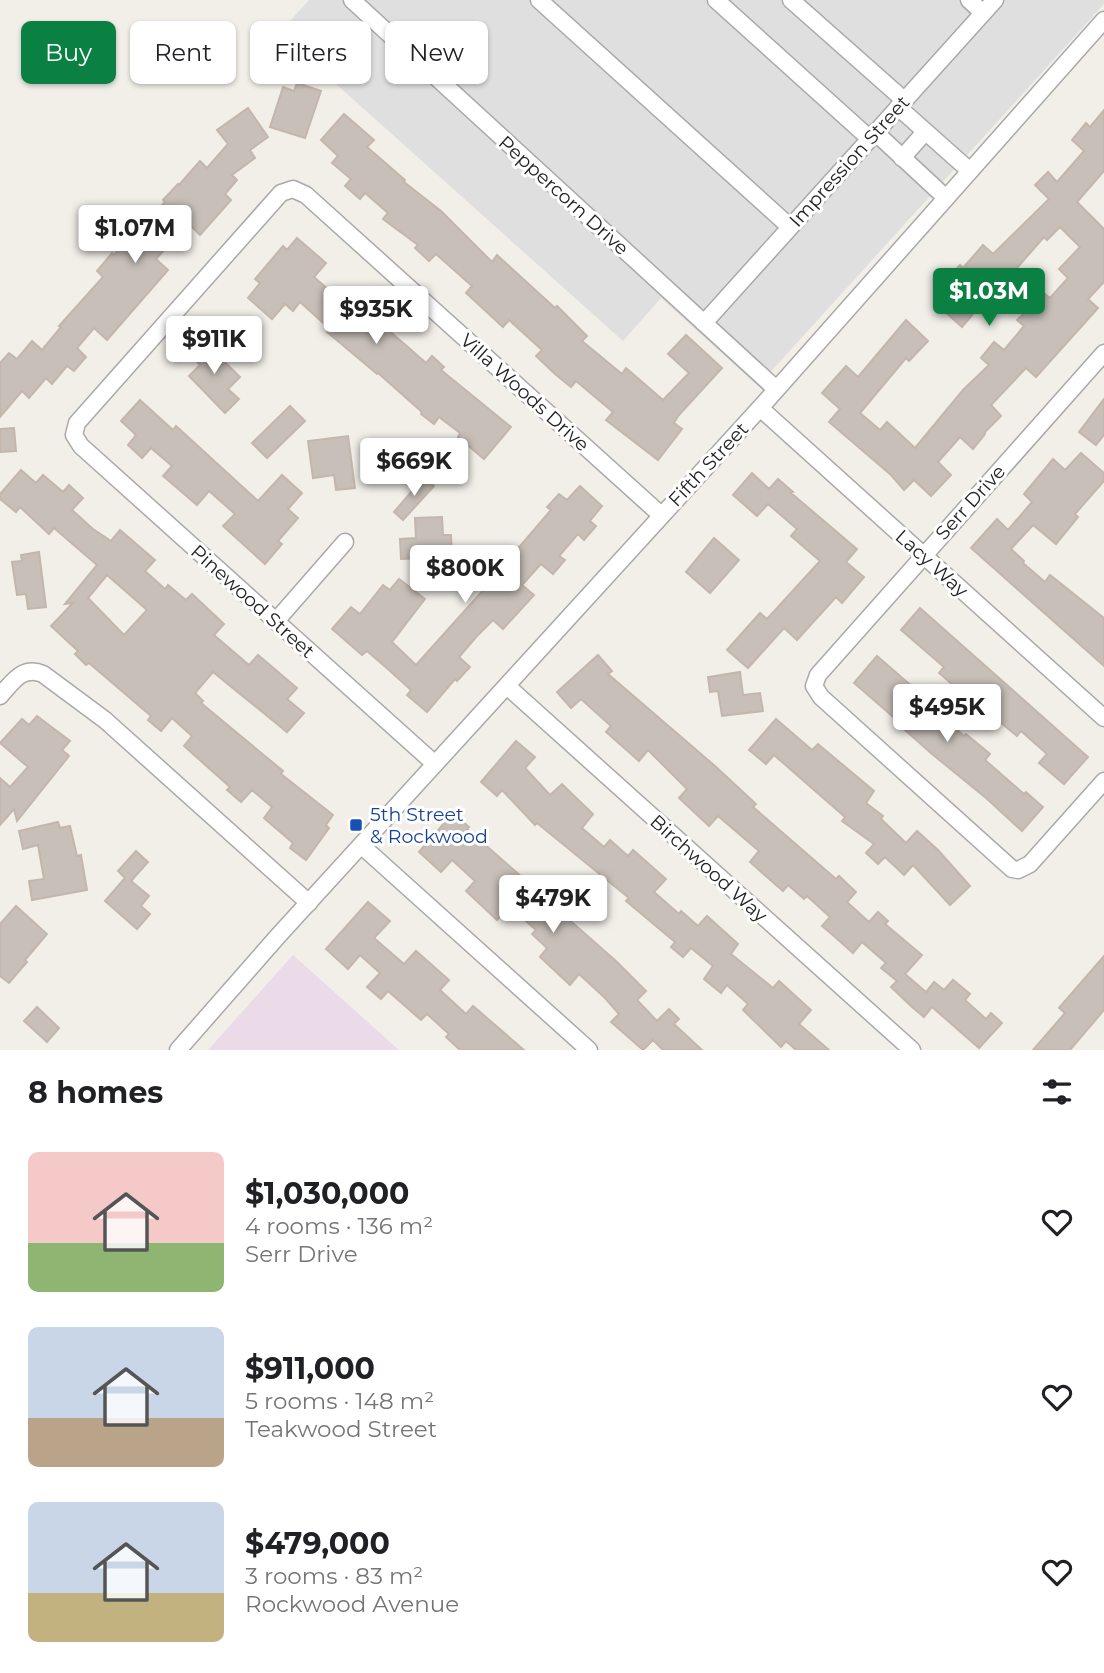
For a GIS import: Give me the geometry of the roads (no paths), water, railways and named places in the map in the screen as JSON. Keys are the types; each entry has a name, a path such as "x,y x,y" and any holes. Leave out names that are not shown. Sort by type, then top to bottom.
{"street":[{"name":"Peppercorn Drive","path":"352,0 776,390"},
{"path":"539,0 789,226"},
{"path":"716,0 946,198"},
{"path":"790,0 901,104 925,132 970,171"},
{"path":"969,0 983,13"},
{"name":"Impression Street","path":"704,323 995,0"},
{"name":"Fifth Street","path":"178,1050 760,408 1104,20"},
{"path":"902,158 925,132"},
{"name":"Villa Woods Drive","path":"74,435 77,423 281,194 293,189 306,195 661,515"},
{"name":"Serr Drive","path":"1104,353 922,555 818,675 814,686 821,697 1007,866 1018,870 1030,864 1104,781"},
{"name":"Lacy Way","path":"760,408 1104,718"},
{"name":"Pinewood Street","path":"74,435 81,446 435,764"},
{"path":"276,621 345,542"},
{"path":"0,696 22,673 29,671 43,674 105,720 309,903"},
{"name":"Birchwood Way","path":"507,686 912,1050"},
{"path":"362,846 589,1050"}],"place":[{"name":"5th Street & Rockwood","path":"356,825"}]}
